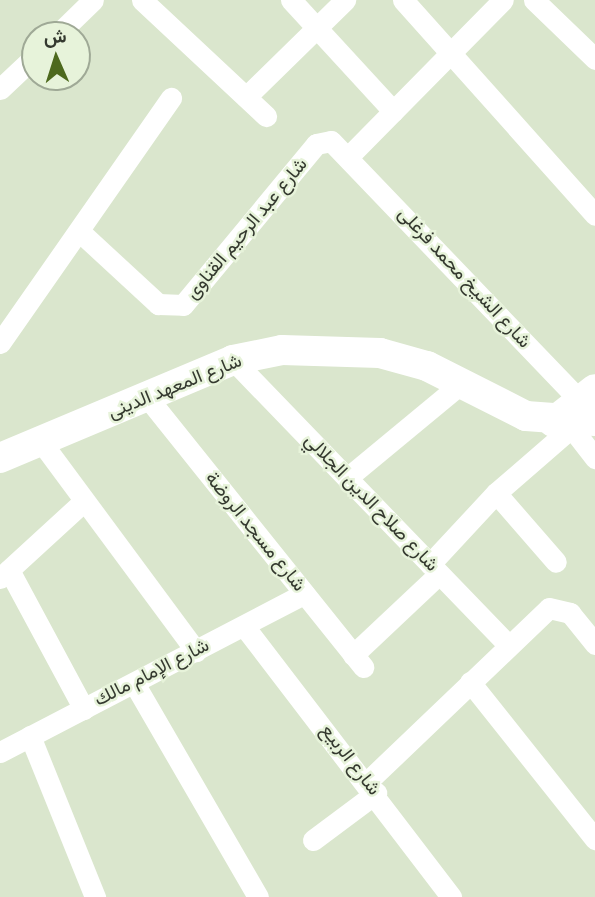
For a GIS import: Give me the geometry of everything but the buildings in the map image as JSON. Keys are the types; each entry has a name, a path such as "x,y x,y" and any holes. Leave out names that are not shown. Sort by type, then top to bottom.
{"street":[{"path":"71,21 93,0"},
{"path":"142,0 266,116"},
{"path":"291,0 393,111"},
{"path":"247,97 345,0"},
{"path":"403,0 454,50 595,215"},
{"path":"349,156 503,0"},
{"path":"534,0 595,59"},
{"path":"0,89 21,70"},
{"path":"3,331 79,231 171,98"},
{"name":"شارع عبد الرحيم القناوى","path":"79,231 158,304 183,305 316,144 331,141 349,156"},
{"name":"شارع الشيخ محمد فرغلى","path":"349,156 574,414 595,458"},
{"name":"شارع المعهد الدينى","path":"0,458 43,443 233,360 343,349 427,366 526,416 574,414"},
{"name":"شارع صلاح الدين الجلالي","path":"233,360 509,646"},
{"path":"347,478 462,383"},
{"name":"شارع مسجد الروضة","path":"147,397 358,661 435,569"},
{"path":"435,569 496,493 574,414"},
{"path":"43,443 196,650"},
{"path":"496,493 556,562"},
{"path":"84,501 4,574 84,709"},
{"name":"شارع الإمام مالك","path":"0,752 304,594"},
{"path":"313,840 372,787 470,682 557,606 570,613 595,644"},
{"name":"شارع الربيع","path":"244,626 372,787 442,894"},
{"path":"134,682 258,897"},
{"path":"470,682 595,839"},
{"path":"30,736 95,897"}]}
